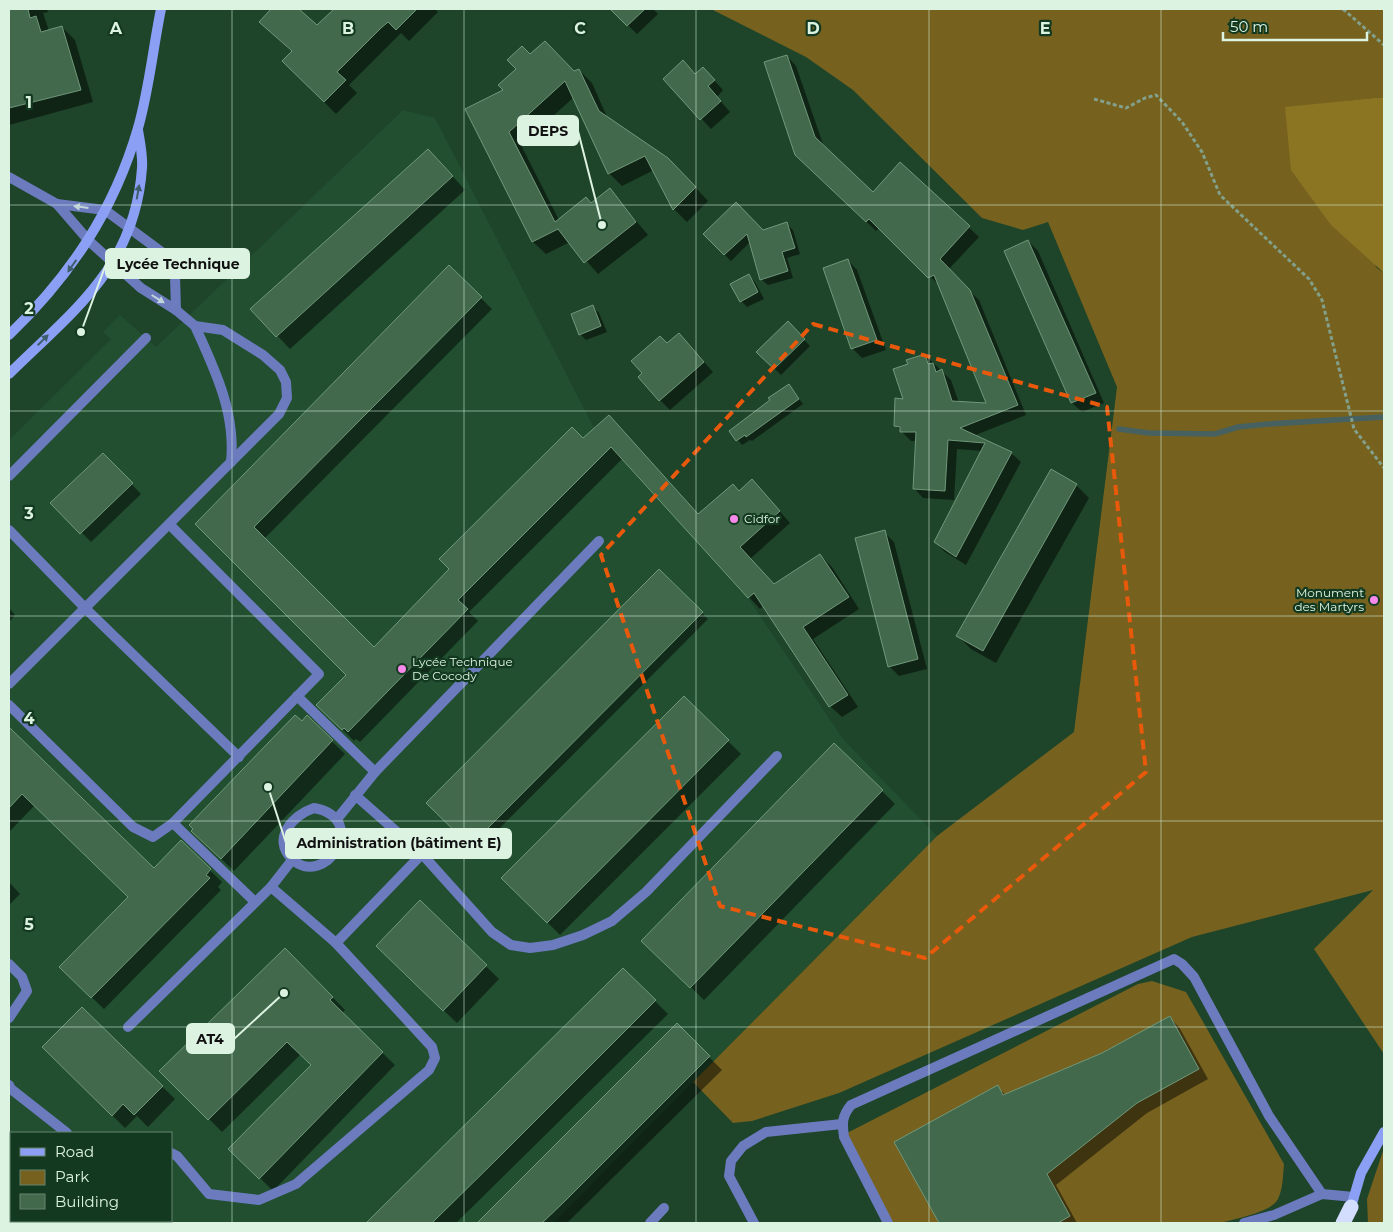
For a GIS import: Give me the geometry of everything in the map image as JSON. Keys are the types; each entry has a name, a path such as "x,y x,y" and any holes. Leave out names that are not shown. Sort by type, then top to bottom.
{"highway":[{"path":"1343,1223 1352,1202"},
{"path":"1352,1202 1352,1223"}],"street":[{"path":"9,335 37,308 64,276 89,241 105,210 138,128 161,9"},
{"path":"9,374 92,291 114,264 131,227 142,167 138,128"},
{"path":"9,177 57,204 89,241 140,288 176,310 195,326 222,386 231,422 233,445 231,462"},
{"path":"57,204 105,210 131,227 167,256 175,276 176,310"},
{"path":"9,684 279,414 287,398 286,382 280,370 263,355 223,330 195,326"},
{"path":"9,476 146,338"},
{"path":"9,705 133,827 153,837 173,823 318,674 170,525"},
{"path":"9,530 86,609 239,757"},
{"path":"337,819 375,772 599,541"},
{"path":"297,696 375,772"},
{"path":"355,796 422,854 492,932 511,945 530,948 553,945 583,935 612,921 646,892 777,756"},
{"path":"314,808 326,810 337,819 341,834 335,855 324,863 313,866 302,865 292,860 284,849 284,837 288,825 300,812 314,808"},
{"path":"173,823 255,902"},
{"path":"336,943 422,854"},
{"path":"128,1027 271,886 292,860"},
{"path":"172,1154 177,1156 209,1194 259,1200 296,1184 429,1070 435,1058 432,1047 336,943 271,886"},
{"path":"888,1223 844,1137 843,1114 851,1104 1174,959 1182,964 1194,977 1269,1116 1322,1194"},
{"path":"9,964 22,977 27,990 9,1018"},
{"path":"9,1085 11,1089 66,1132"},
{"path":"754,1223 729,1176 731,1161 743,1146 766,1132 842,1124"},
{"path":"1244,1223 1274,1215 1322,1194 1352,1202 1361,1173 1384,1132"},
{"path":"650,1223 664,1208"}],"path":[{"path":"1343,9 1384,45"},
{"path":"1094,99 1126,108 1145,98 1156,95 1182,122 1202,152 1220,195 1309,279 1322,300 1354,428 1384,468"}],"highlighted area":[{"path":"813,324 1107,407 1146,772 925,958 720,906 601,555"}],"shaded area":[{"path":"1384,97 1384,273 1331,225 1291,170 1285,107"},
{"name":"Lycée Technique De Cocody","path":"403,110 435,118 594,428 748,598 843,739 937,836 553,1223 9,1223 9,440 111,339 103,332 120,315 156,347"}],"green space":[{"path":"711,9 1384,9 1384,97 1285,108 1377,268 1384,273 1384,1054 1314,949 1373,890 1192,937 839,1093 752,1121 733,1123 693,1082 937,836 1074,732 1117,387 1048,222 1023,230 982,218 853,90 806,57"},
{"path":"1152,981 1186,992 1284,1164 1281,1191 1274,1204 1261,1211 1220,1223 893,1223 845,1134 1138,984"},
{"path":"1384,1148 1384,1223 1368,1223 1367,1199"}],"building":[{"path":"9,9 28,9 30,18 36,16 41,32 62,26 81,90 9,108"},
{"path":"271,9 299,9 317,25 334,9 417,9 396,30 388,22 337,72 346,80 324,102 282,61 292,51 259,22"},
{"path":"610,9 645,9 627,26"},
{"path":"545,41 574,71 579,69 599,111 668,158 696,187 673,210 645,156 608,174 565,81 509,132 555,222 586,197 591,203 610,188 636,222 584,263 558,229 532,242 465,109 503,90 498,85 516,69 507,60 522,46 530,54"},
{"path":"787,55 815,137 873,192 900,162 970,226 940,259 970,290 1018,405 960,428 1012,452 956,557 934,542 985,443 948,440 945,491 913,489 916,432 900,432 900,427 894,426 895,398 903,399 893,369 908,364 906,360 925,354 928,364 933,363 936,372 942,369 952,401 986,403 934,275 928,278 869,219 866,222 795,155 764,62"},
{"path":"683,60 695,74 703,67 715,80 708,86 721,101 700,120 663,79"},
{"path":"428,149 453,176 276,337 250,309"},
{"path":"736,202 763,230 787,222 795,248 782,252 788,271 760,280 747,234 724,255 703,234"},
{"path":"1028,240 1096,393 1071,403 1004,251"},
{"path":"848,259 877,340 851,349 823,268"},
{"path":"449,265 482,297 254,527 374,647 449,569 439,559 572,427 583,438 609,415 698,514 733,484 739,491 752,479 780,511 740,547 774,584 820,554 849,597 803,627 848,695 829,707 754,593 748,598 611,447 458,600 468,609 348,732 344,728 342,730 316,705 346,675 195,524"},
{"path":"749,274 758,292 740,302 730,284"},
{"path":"593,305 601,326 579,335 571,314"},
{"path":"788,321 805,339 774,369 756,352"},
{"path":"679,333 704,362 659,401 638,377 642,373 631,361 660,336 667,343"},
{"path":"789,384 799,399 746,437 745,435 736,441 729,431 770,400 768,398"},
{"path":"103,453 133,483 80,534 50,503"},
{"path":"1051,469 1077,484 983,651 956,636"},
{"path":"885,530 918,659 888,667 855,538"},
{"path":"659,569 703,612 470,846 426,803"},
{"path":"684,696 729,740 547,923 501,878"},
{"path":"295,715 302,721 307,715 333,740 221,859 191,831 193,829 189,825"},
{"path":"9,727 154,868 181,840 211,869 206,875 210,878 91,998 59,967 128,897 22,794 9,808"},
{"path":"834,743 883,790 690,988 641,941"},
{"path":"420,900 487,965 443,1011 376,946"},
{"path":"285,948 333,997 330,1000 383,1052 259,1179 228,1149 311,1065 287,1042 208,1120 159,1071"},
{"path":"623,968 656,1000 501,1155 432,1223 366,1223"},
{"path":"82,1007 163,1086 134,1115 123,1104 112,1116 42,1047"},
{"path":"1170,1016 1199,1069 1137,1103 1047,1174 1070,1216 1058,1223 939,1223 894,1142 998,1085 1003,1095 1102,1053"},
{"path":"677,1023 710,1056 565,1201 542,1223 477,1223"}],"waterway":[{"path":"1119,429 1149,433 1215,434 1238,427 1384,417"}],"place":[{"name":"DEPS","path":"602,225"},
{"name":"Lycée Technique","path":"81,332"},
{"name":"Cidfor","path":"734,519"},
{"name":"Monument des Martyrs","path":"1374,600"},
{"name":"Lycée Technique De Cocody","path":"402,669"},
{"name":"Administration (bâtiment E)","path":"268,787"},
{"name":"AT4","path":"284,993"}]}
